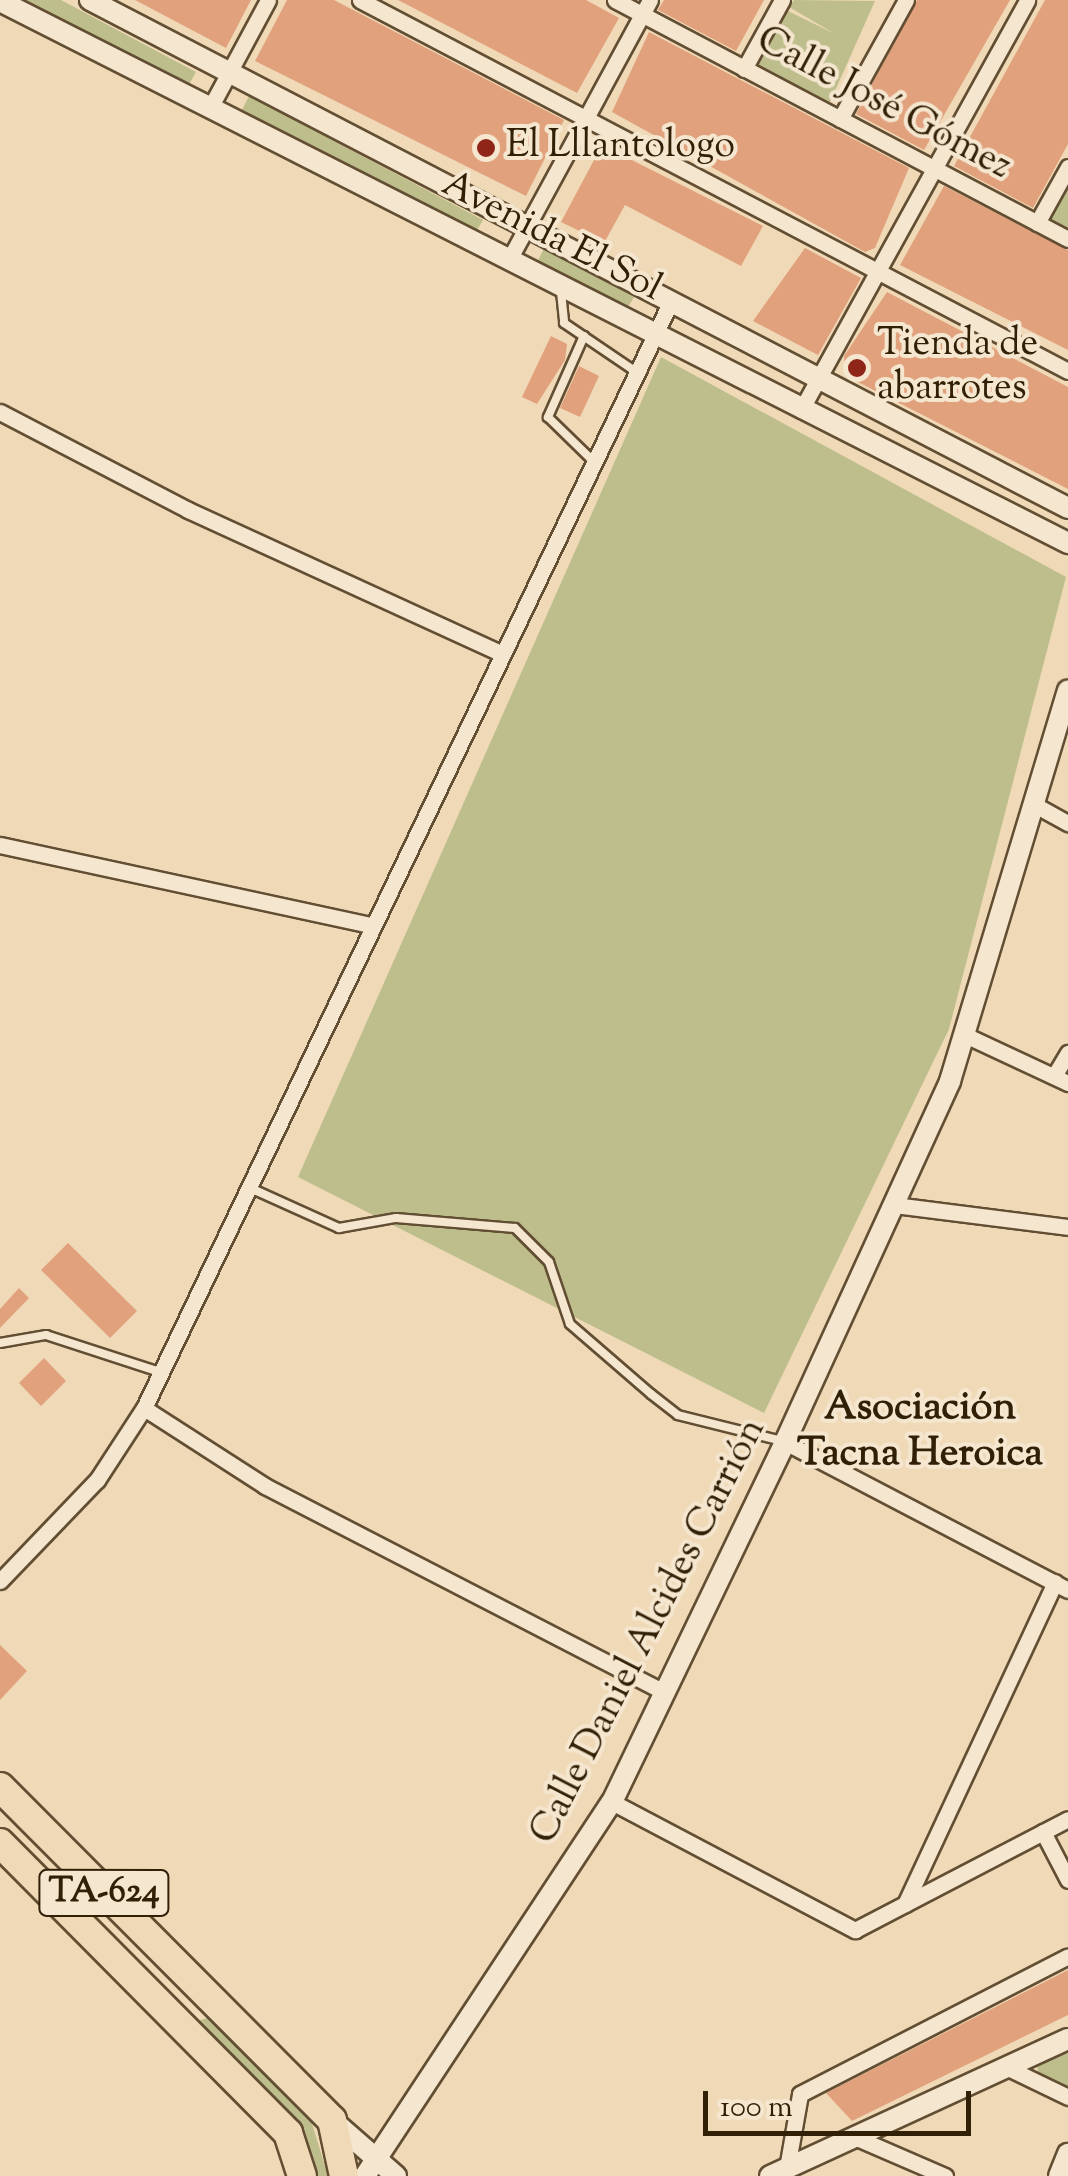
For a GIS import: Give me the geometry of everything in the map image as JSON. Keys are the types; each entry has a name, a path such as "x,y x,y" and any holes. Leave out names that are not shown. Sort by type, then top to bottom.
{"highway":[{"name":"TA-624","path":"0,1787 332,2120"},
{"name":"TA-624","path":"0,1843 288,2133 302,2176"},
{"path":"182,2027 209,1999"},
{"path":"332,2120 344,2176"}],"main road":[{"name":"Avenida El Sol","path":"0,0 511,256 800,410 1068,543"},
{"name":"Avenida El Sol","path":"90,0 1068,508"},
{"name":"Calle Daniel Alcides Carrión","path":"370,2167 612,1802 785,1442 894,1206 965,1034 1068,692"},
{"path":"779,2172 1068,2039"},
{"path":"332,2120 360,2130 398,2122"},
{"path":"332,2120 370,2167 396,2176"},
{"path":"1059,2176 1068,2154"}],"street":[{"path":"210,106 268,0"},
{"path":"360,0 1068,371"},
{"name":"Calle José Gómez","path":"614,0 646,7 744,68 1068,240"},
{"path":"744,68 782,0"},
{"path":"840,119 906,0"},
{"path":"800,410 823,384 1027,0"},
{"path":"511,256 646,7"},
{"path":"1037,223 1068,168"},
{"path":"0,1581 97,1480 144,1408 632,369 660,332 670,303"},
{"path":"0,412 188,510 500,652"},
{"path":"1036,804 1068,823"},
{"path":"0,845 370,925"},
{"path":"965,1034 1061,1080 1068,1053"},
{"path":"894,1206 1068,1227"},
{"path":"144,1408 266,1486 664,1692"},
{"path":"785,1442 1062,1586 905,1904"},
{"path":"612,1802 855,1930 1068,1819"},
{"path":"1044,1832 1068,1880"},
{"path":"779,2172 800,2094 1068,1956"},
{"path":"1006,2067 1068,2097"},
{"path":"856,2138 946,2176"}],"lane":[{"path":"560,282 564,323 632,369"},
{"path":"584,336 548,418 591,459"},
{"path":"248,1187 339,1228 396,1218 515,1228 549,1262 570,1324 651,1394 678,1415 785,1442"},
{"path":"0,1343 46,1335 160,1372"}],"green space":[{"path":"13,0 61,0 196,72 188,86"},
{"path":"794,0 875,1 830,102 756,64 784,9 835,34 789,7"},
{"path":"249,96 483,220 476,232 240,114"},
{"path":"1068,182 1068,230 1047,218"},
{"path":"544,248 634,297 627,309 538,261"},
{"path":"661,357 1066,577 949,1029 764,1413 298,1177"},
{"path":"211,2017 310,2117 328,2176 312,2176 294,2126 194,2022"},
{"path":"1068,2053 1068,2088 1039,2077 1037,2065"}],"building":[{"path":"135,0 251,0 226,48"},
{"path":"287,0 334,0 564,120 526,196 255,61"},
{"path":"398,0 586,0 619,18 577,93"},
{"path":"664,0 764,0 736,51 658,10"},
{"path":"917,0 1010,0 924,150 856,114"},
{"path":"1045,0 1068,0 1068,144 1033,208 954,166"},
{"path":"649,32 909,168 875,248 865,252 612,112"},
{"path":"602,145 763,226 741,266 625,205 604,243 561,222"},
{"path":"944,186 1068,250 1068,350 900,265"},
{"path":"805,248 861,278 818,355 753,321"},
{"path":"887,292 1068,387 1068,489 846,376 844,356"},
{"path":"551,336 567,344 565,360 537,404 522,397"},
{"path":"579,366 599,376 580,417 560,408"},
{"path":"68,1243 137,1311 110,1338 41,1270"},
{"path":"19,1288 29,1298 0,1328 0,1309"},
{"path":"44,1358 66,1381 41,1406 19,1383"},
{"path":"0,1645 27,1671 0,1700"},
{"path":"1068,1970 1068,2015 852,2121 826,2093"}],"place":[{"name":"El Lllantologo","path":"486,148"},
{"name":"Tienda de abarrotes","path":"857,368"}],"district":[{"name":"Asociación Tacna Heroica","path":"920,1432"}]}
